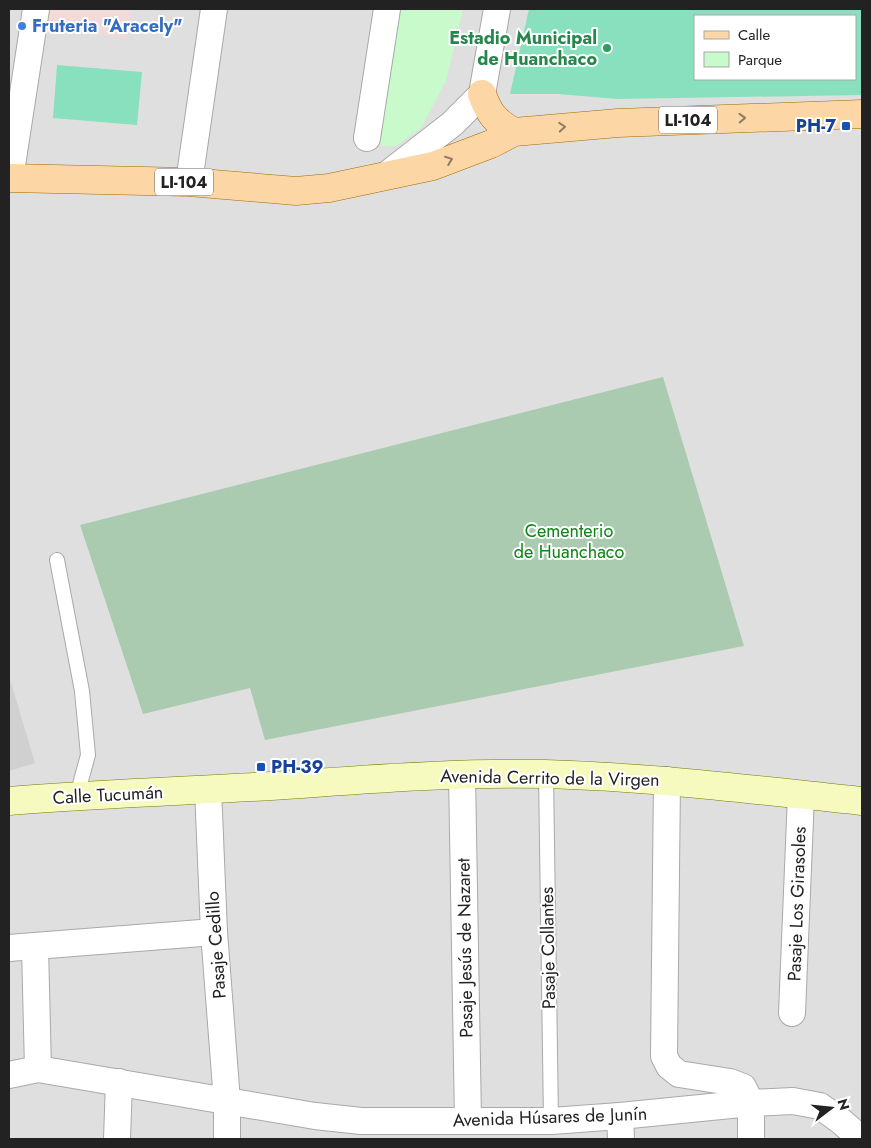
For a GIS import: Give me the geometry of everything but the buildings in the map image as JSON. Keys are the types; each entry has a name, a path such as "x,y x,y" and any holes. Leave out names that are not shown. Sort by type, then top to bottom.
{"main road":[{"path":"482,94 488,110 499,124 514,132"},
{"name":"LI-104","path":"9,178 189,182 296,191 329,188 433,166 491,144 514,132 618,123 862,114"}],"street":[{"path":"9,178 20,34 36,9"},
{"path":"189,182 214,9"},
{"path":"367,138 387,9"},
{"path":"385,176 452,124 482,94 497,9"},
{"name":"Avenida Cerrito de la Virgen","path":"208,789 462,774 546,774 667,780 862,801"},
{"name":"Pasaje Jesús de Nazaret","path":"462,774 468,1121"},
{"path":"667,780 664,1056 669,1066 679,1074 730,1082 743,1086 751,1103 751,1139"},
{"name":"Calle Tucumán","path":"9,801 78,795 208,789"},
{"name":"Pasaje Cedillo","path":"208,789 214,932 227,1101 227,1139"},
{"name":"Pasaje Los Girasoles","path":"792,1013 801,795"},
{"path":"9,948 214,932"},
{"path":"9,1075 38,1069 35,947"},
{"name":"Avenida Húsares de Junín","path":"38,1069 227,1101 361,1130 468,1121 498,1130 551,1121 620,1128 751,1103 793,1100 820,1106 842,1122 860,1139"},
{"path":"117,1139 119,1082"}],"lane":[{"path":"57,560 84,709 88,755 78,795"},
{"name":"Pasaje Collantes","path":"546,774 551,1121"}],"shaded area":[{"path":"9,9 862,9 862,1139 9,1139"},
{"path":"44,9 132,9 127,39 41,26"},
{"path":"9,676 35,763 9,771"}],"green space":[{"path":"394,9 463,9 446,81 421,128 396,146 382,146 374,133"},
{"name":"Estadio Municipal de Huanchaco","path":"529,9 862,9 862,95 618,99 558,94 510,94"},
{"path":"57,65 142,72 137,125 53,118"},
{"name":"Cementerio de Huanchaco","path":"663,377 744,646 265,740 250,688 143,714 80,525"}],"place":[{"name":"Fruteria \"Aracely\"","path":"22,26"},
{"name":"Estadio Municipal de Huanchaco","path":"607,48"},
{"name":"PH-7","path":"846,126"},
{"name":"PH-39","path":"261,767"}]}
